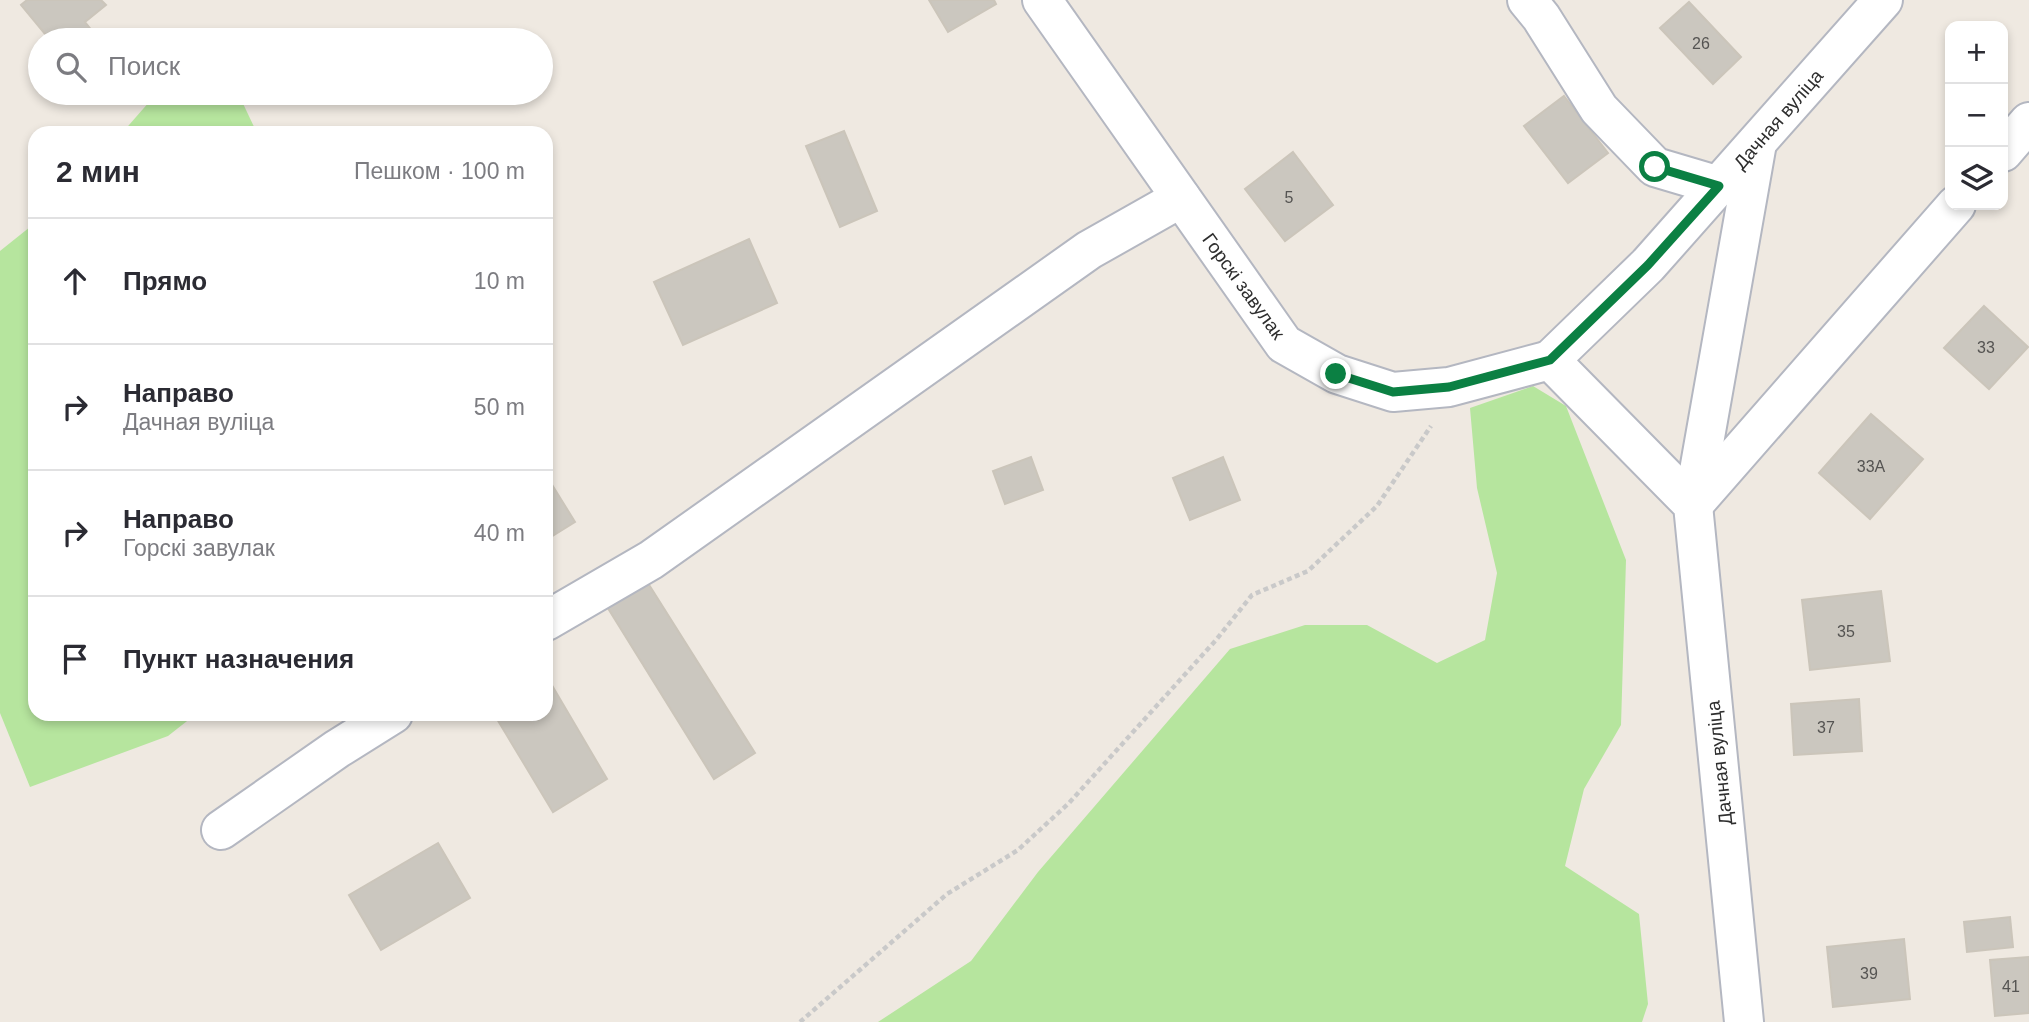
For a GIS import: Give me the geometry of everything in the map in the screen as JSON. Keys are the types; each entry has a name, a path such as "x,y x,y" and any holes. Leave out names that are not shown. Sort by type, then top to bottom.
{"street":[{"name":"Горскі завулак","path":"1042,0 1284,344 1336,374 1393,392 1449,387 1550,360"},
{"path":"1528,0 1599,110 1655,167 1719,186"},
{"name":"Дачная вуліца","path":"1550,360 1648,265 1883,0"},
{"path":"2007,147 2029,122"},
{"name":"Дачная вуліца","path":"1744,1022 1693,505 1757,143"},
{"path":"553,617 651,560 1089,250 1181,198"},
{"path":"1550,360 1693,505 1952,210"},
{"path":"221,830 382,721"}],"path":[{"path":"800,1022 947,894 1018,850 1069,803 1216,640 1252,595 1308,571 1377,506 1428,430 1472,381"}],"green space":[{"path":"146,105 244,105 254,126 128,126"},
{"path":"28,229 28,721 187,721 168,736 30,787 0,713 0,251"},
{"path":"1533,386 1566,406 1626,560 1621,725 1584,789 1565,866 1639,914 1648,1004 1642,1022 878,1022 971,961 1038,872 1230,649 1305,625 1367,625 1437,663 1485,640 1497,573 1477,488 1470,408"}],"building":[{"path":"27,0 101,0 106,5 85,22 90,28 40,28 21,5"},
{"path":"929,0 994,0 996,4 948,32"},
{"path":"1689,2 1741,57 1713,84 1660,28"},
{"path":"1564,96 1608,153 1568,183 1524,126"},
{"path":"844,131 877,211 840,227 806,146"},
{"path":"1293,152 1333,205 1285,241 1245,189"},
{"path":"749,239 777,303 683,345 654,282"},
{"path":"1984,306 2028,347 1989,389 1944,348"},
{"path":"1871,414 1923,459 1870,519 1819,473"},
{"path":"1031,457 1043,490 1005,504 993,471"},
{"path":"1223,457 1240,500 1190,520 1173,478"},
{"path":"553,486 575,522 553,536"},
{"path":"646,580 755,753 714,779 606,605"},
{"path":"1881,591 1890,661 1810,670 1802,600"},
{"path":"553,687 607,779 553,812 498,721 553,721"},
{"path":"1859,699 1862,751 1794,755 1791,704"},
{"path":"438,843 470,898 381,950 349,895"},
{"path":"2010,917 2013,947 1967,952 1964,922"},
{"path":"1904,939 1910,999 1833,1007 1827,947"},
{"path":"2029,957 2029,1013 1995,1016 1990,960"}],"route":[{"path":"1336,374 1393,392 1449,387 1550,360 1648,265 1719,186 1655,167"}]}
